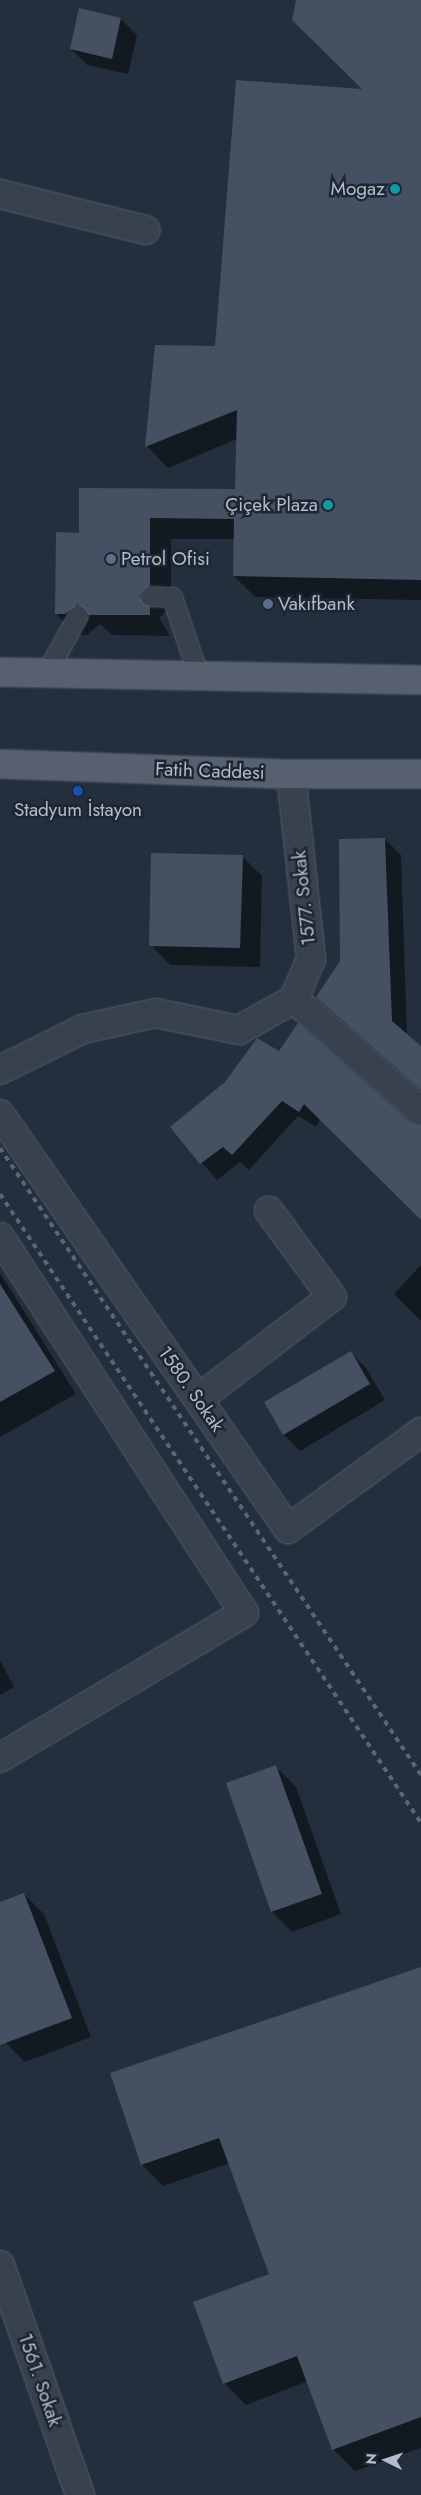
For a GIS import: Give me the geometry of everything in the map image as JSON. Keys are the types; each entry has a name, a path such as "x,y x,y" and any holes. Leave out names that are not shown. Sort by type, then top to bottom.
{"main road":[{"path":"0,672 421,680"},
{"name":"Fatih Caddesi","path":"0,764 290,774 421,774"}],"street":[{"path":"0,194 146,230"},
{"name":"1577. Sokak","path":"290,774 311,959 294,999"},
{"path":"0,1070 83,1029 156,1013 239,1030 294,999 421,1111"},
{"name":"1580. Sokak","path":"0,1114 288,1529 421,1432"},
{"path":"198,1399 332,1297 269,1211"},
{"path":"0,1237 244,1612 0,1758"},
{"name":"1561. Sokak","path":"0,2265 80,2495"}],"lane":[{"path":"150,596 172,597 199,677"},
{"path":"46,673 78,614"}],"building":[{"path":"296,0 421,0 421,580 233,576 234,519 150,518 150,585 139,596 150,607 150,615 89,615 78,604 65,614 55,614 56,532 79,533 79,488 235,489 237,410 145,447 155,345 215,346 236,80 362,89 292,20"},
{"path":"79,8 121,18 112,59 70,49"},
{"path":"385,838 392,1021 421,1046 421,1090 316,997 340,961 339,839"},
{"path":"151,853 243,855 240,948 149,946"},
{"path":"298,1023 411,1123 421,1126 421,1220 304,1104 299,1112 282,1101 232,1155 223,1147 200,1164 170,1127 225,1082 257,1038 279,1051"},
{"path":"0,1284 55,1371 0,1402"},
{"path":"351,1351 370,1384 283,1435 264,1402"},
{"path":"276,1765 322,1894 271,1912 226,1783"},
{"path":"24,1893 72,2018 0,2045 0,1902"},
{"path":"421,1967 421,2417 332,2450 297,2356 223,2384 193,2302 269,2274 219,2138 141,2165 110,2073"}],"railway":[{"path":"0,1148 421,1775"},
{"path":"0,1194 421,1823"}],"place":[{"name":"Mogaz","path":"395,189"},
{"name":"Çiçek Plaza","path":"328,505"},
{"name":"Petrol Ofisi","path":"111,559"},
{"name":"Vakıfbank","path":"268,604"},
{"name":"Stadyum İstayon","path":"78,791"}]}
